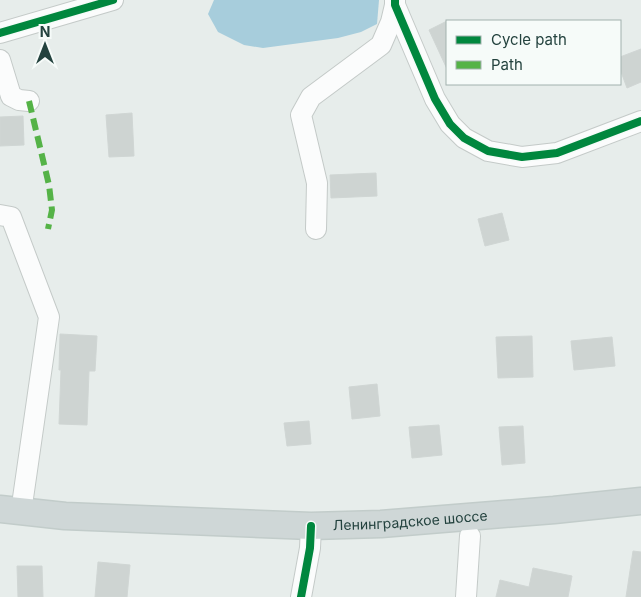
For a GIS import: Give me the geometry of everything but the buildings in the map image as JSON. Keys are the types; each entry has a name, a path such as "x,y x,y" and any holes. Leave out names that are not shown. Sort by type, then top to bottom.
{"main road":[{"name":"Ленинградское шоссе","path":"10,511 311,526 381,524 641,501"}],"street":[{"path":"0,33 113,0"},
{"path":"395,2 435,100 450,124 464,138 488,151 522,157 557,153 641,121"},
{"path":"316,229 318,182 301,115 311,97 381,45 391,22 395,2"},
{"path":"0,60 11,96 19,100 29,101"},
{"path":"0,215 12,217 49,317 10,511"},
{"path":"300,597 310,548 311,526"},
{"path":"466,597 470,536"}],"water":[{"path":"214,0 379,0 377,24 361,32 338,38 263,48 244,45 218,32 208,14"}],"marked path":[{"path":"29,101 49,185 52,210 48,229"}],"cycle path":[{"path":"0,33 113,0"},
{"path":"395,0 395,5 435,99 450,124 464,138 488,151 522,157 557,153 641,121"},
{"path":"301,597 310,548 311,526"}]}
